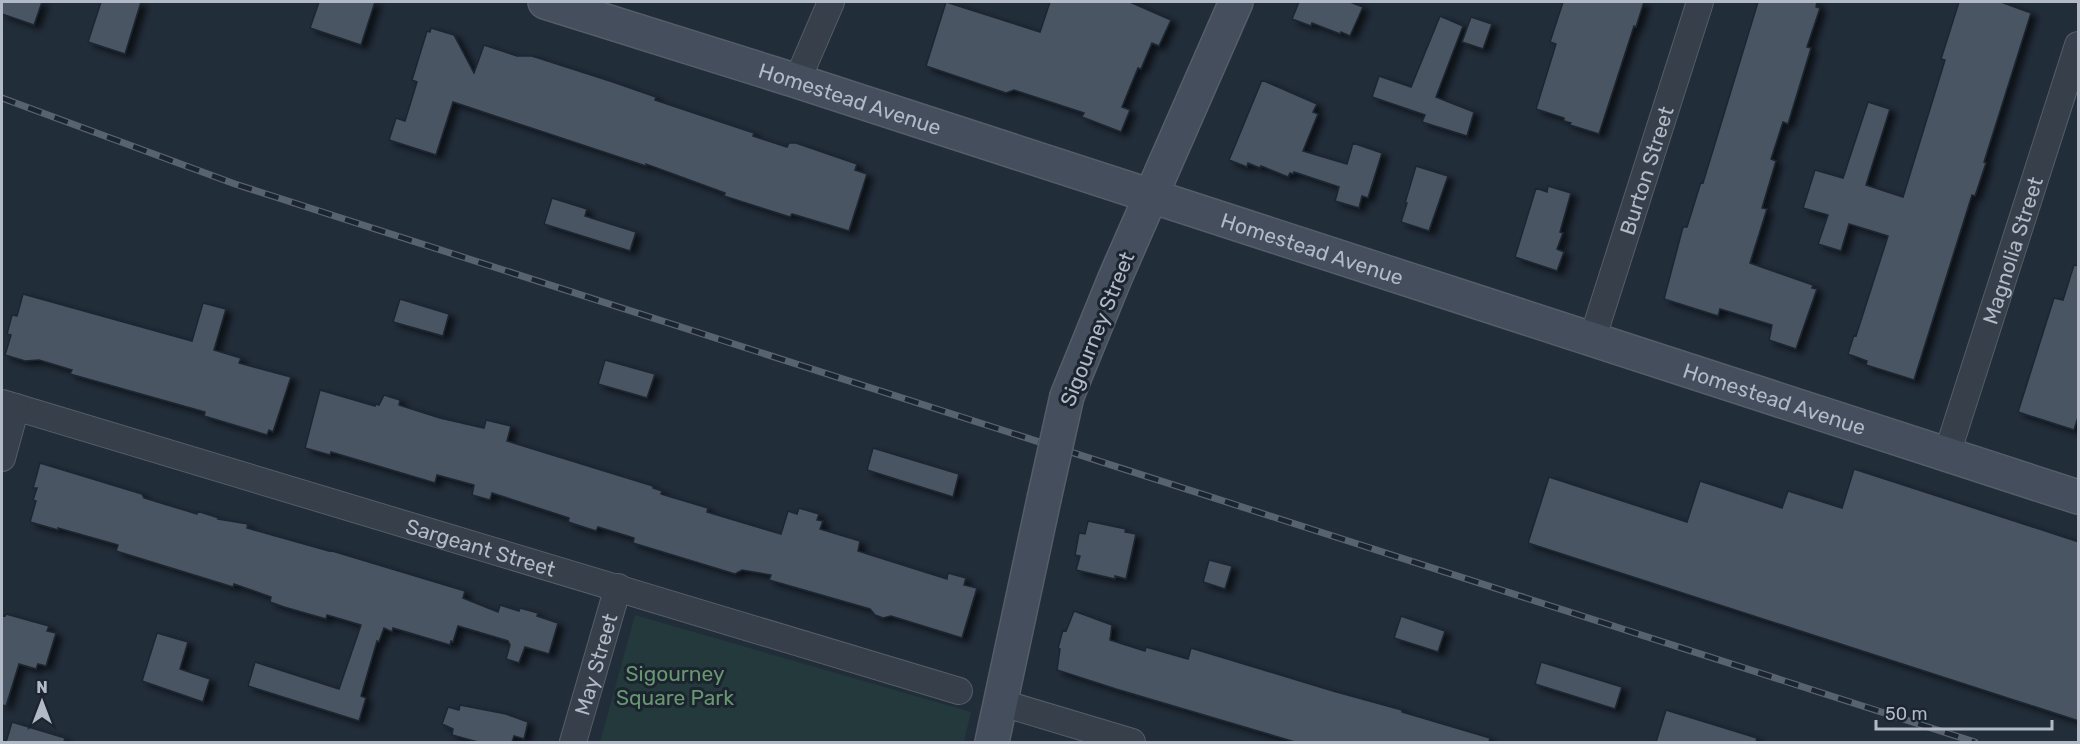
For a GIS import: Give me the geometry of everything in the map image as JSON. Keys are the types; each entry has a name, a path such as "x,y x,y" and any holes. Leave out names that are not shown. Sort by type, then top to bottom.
{"main road":[{"name":"Homestead Avenue","path":"545,2 797,81 2079,497"},
{"name":"Sigourney Street","path":"992,742 1067,396 1106,298 1236,2"}],"street":[{"path":"797,81 831,2"},
{"name":"Burton Street","path":"1592,340 1700,2"},
{"name":"Magnolia Street","path":"1947,454 2079,45"},
{"path":"2,458 9,405"},
{"name":"Sargeant Street","path":"9,405 959,691"},
{"name":"May Street","path":"573,742 618,587"},
{"path":"1002,703 1132,742"}],"green space":[{"name":"Sigourney Square Park","path":"635,615 971,712 964,742 600,742"}],"building":[{"path":"2,2 42,2 34,25 2,14"},
{"path":"101,2 141,2 125,54 88,42"},
{"path":"319,2 375,2 361,45 310,28"},
{"path":"946,2 1040,32 1050,2 1130,2 1171,20 1159,46 1152,43 1141,69 1138,68 1122,107 1130,110 1121,132 1082,117 1084,113 1014,90 1006,93 926,66"},
{"path":"1299,2 1350,2 1363,7 1350,36 1292,19"},
{"path":"1563,2 1644,2 1599,134 1570,125 1571,123 1564,121 1564,118 1536,109 1556,44 1550,42"},
{"path":"1758,2 1817,2 1816,7 1820,8 1807,47 1811,48 1788,124 1783,122 1771,159 1776,161 1762,208 1767,209 1750,263 1813,285 1812,288 1817,289 1796,349 1769,340 1772,325 1720,309 1718,316 1664,299 1683,227 1687,227 1701,182 1703,183"},
{"path":"1959,2 2001,2 2031,13 1984,162 1986,163 1975,196 1972,195 1914,380 1866,365 1867,361 1848,354 1888,236 1849,224 1841,251 1818,244 1828,215 1803,208 1815,170 1843,178 1868,102 1890,109 1866,185 1903,197 1945,60 1941,59"},
{"path":"1440,16 1463,26 1436,97 1474,112 1467,136 1422,122 1425,115 1372,97 1379,76 1411,87"},
{"path":"1471,17 1492,24 1483,49 1462,42"},
{"path":"431,28 454,35 474,73 484,45 517,56 532,56 656,97 655,100 754,133 753,136 787,147 789,143 796,143 857,164 855,170 867,174 849,231 792,214 790,217 724,196 725,193 646,164 646,166 453,102 436,155 389,140 396,118 405,121 417,82 412,80 427,31 430,32"},
{"path":"1262,80 1317,104 1313,112 1318,114 1303,151 1347,164 1353,143 1382,153 1368,198 1362,196 1359,208 1335,201 1339,187 1294,172 1288,177 1261,166 1260,168 1248,163 1247,167 1229,160"},
{"path":"1416,166 1448,176 1429,231 1401,222"},
{"path":"1548,186 1571,193 1560,232 1563,233 1557,249 1564,252 1557,271 1515,257 1536,188 1547,192"},
{"path":"552,198 587,209 585,216 636,232 630,251 544,224"},
{"path":"2074,265 2079,266 2079,414 2074,430 2018,412 2054,298 2063,300"},
{"path":"23,294 192,341 203,303 226,309 214,350 241,358 239,363 291,377 273,432 269,430 267,435 204,416 205,412 70,374 72,370 39,360 25,361 5,355 11,335 7,334 12,315 17,316"},
{"path":"400,299 449,314 443,336 393,322"},
{"path":"605,360 655,374 647,398 598,384"},
{"path":"320,390 375,406 379,405 384,395 400,400 399,405 440,418 484,428 486,420 511,426 507,441 653,486 662,491 661,494 708,508 707,512 781,534 788,511 797,514 799,508 819,514 817,520 823,521 820,529 860,541 858,551 947,579 948,573 966,578 964,585 977,588 962,638 891,616 883,618 875,615 870,609 769,580 771,575 742,570 735,574 633,543 634,538 598,527 596,531 568,522 569,518 492,493 490,500 472,495 474,485 437,475 435,483 331,452 330,455 305,448"},
{"path":"873,448 959,474 953,497 867,470"},
{"path":"40,463 142,494 144,498 197,514 197,511 218,519 248,524 247,528 465,591 463,598 498,612 500,605 519,611 520,608 538,613 537,616 558,623 549,654 525,647 519,663 506,659 510,645 508,641 458,626 450,645 393,628 392,632 384,628 379,642 377,641 361,696 366,698 359,721 248,686 255,662 339,689 361,625 327,615 326,619 284,607 270,602 271,597 234,584 233,587 116,551 118,545 30,522 36,501 33,500 37,488 33,488"},
{"path":"1854,469 2079,542 2079,721 1528,543 1549,477 1687,522 1700,481 1782,508 1788,491 1842,508"},
{"path":"1088,521 1126,529 1125,532 1136,534 1126,579 1115,576 1115,579 1076,570 1080,556 1075,555 1079,533 1085,534"},
{"path":"1209,560 1232,566 1225,589 1203,582"},
{"path":"1074,611 1112,625 1110,640 1145,651 1146,647 1188,659 1191,648 1402,710 1402,712 1490,738 1489,742 1295,742 1116,689 1057,670 1060,649 1058,648 1063,630 1066,631"},
{"path":"6,614 49,626 47,631 56,633 46,666 38,664 36,669 19,664 6,706 2,705 2,615"},
{"path":"1401,616 1445,631 1438,652 1394,638"},
{"path":"157,633 188,642 180,669 210,679 203,702 142,681"},
{"path":"1541,662 1622,687 1615,709 1535,684"},
{"path":"460,705 506,714 528,722 524,739 514,736 512,742 478,742 452,735 453,729 442,724 448,707 459,710"},
{"path":"1666,710 1757,738 1756,742 1656,742"},
{"path":"12,722 65,738 64,742 6,742"}],"railway":[{"path":"2,98 235,184 1975,742"}]}
